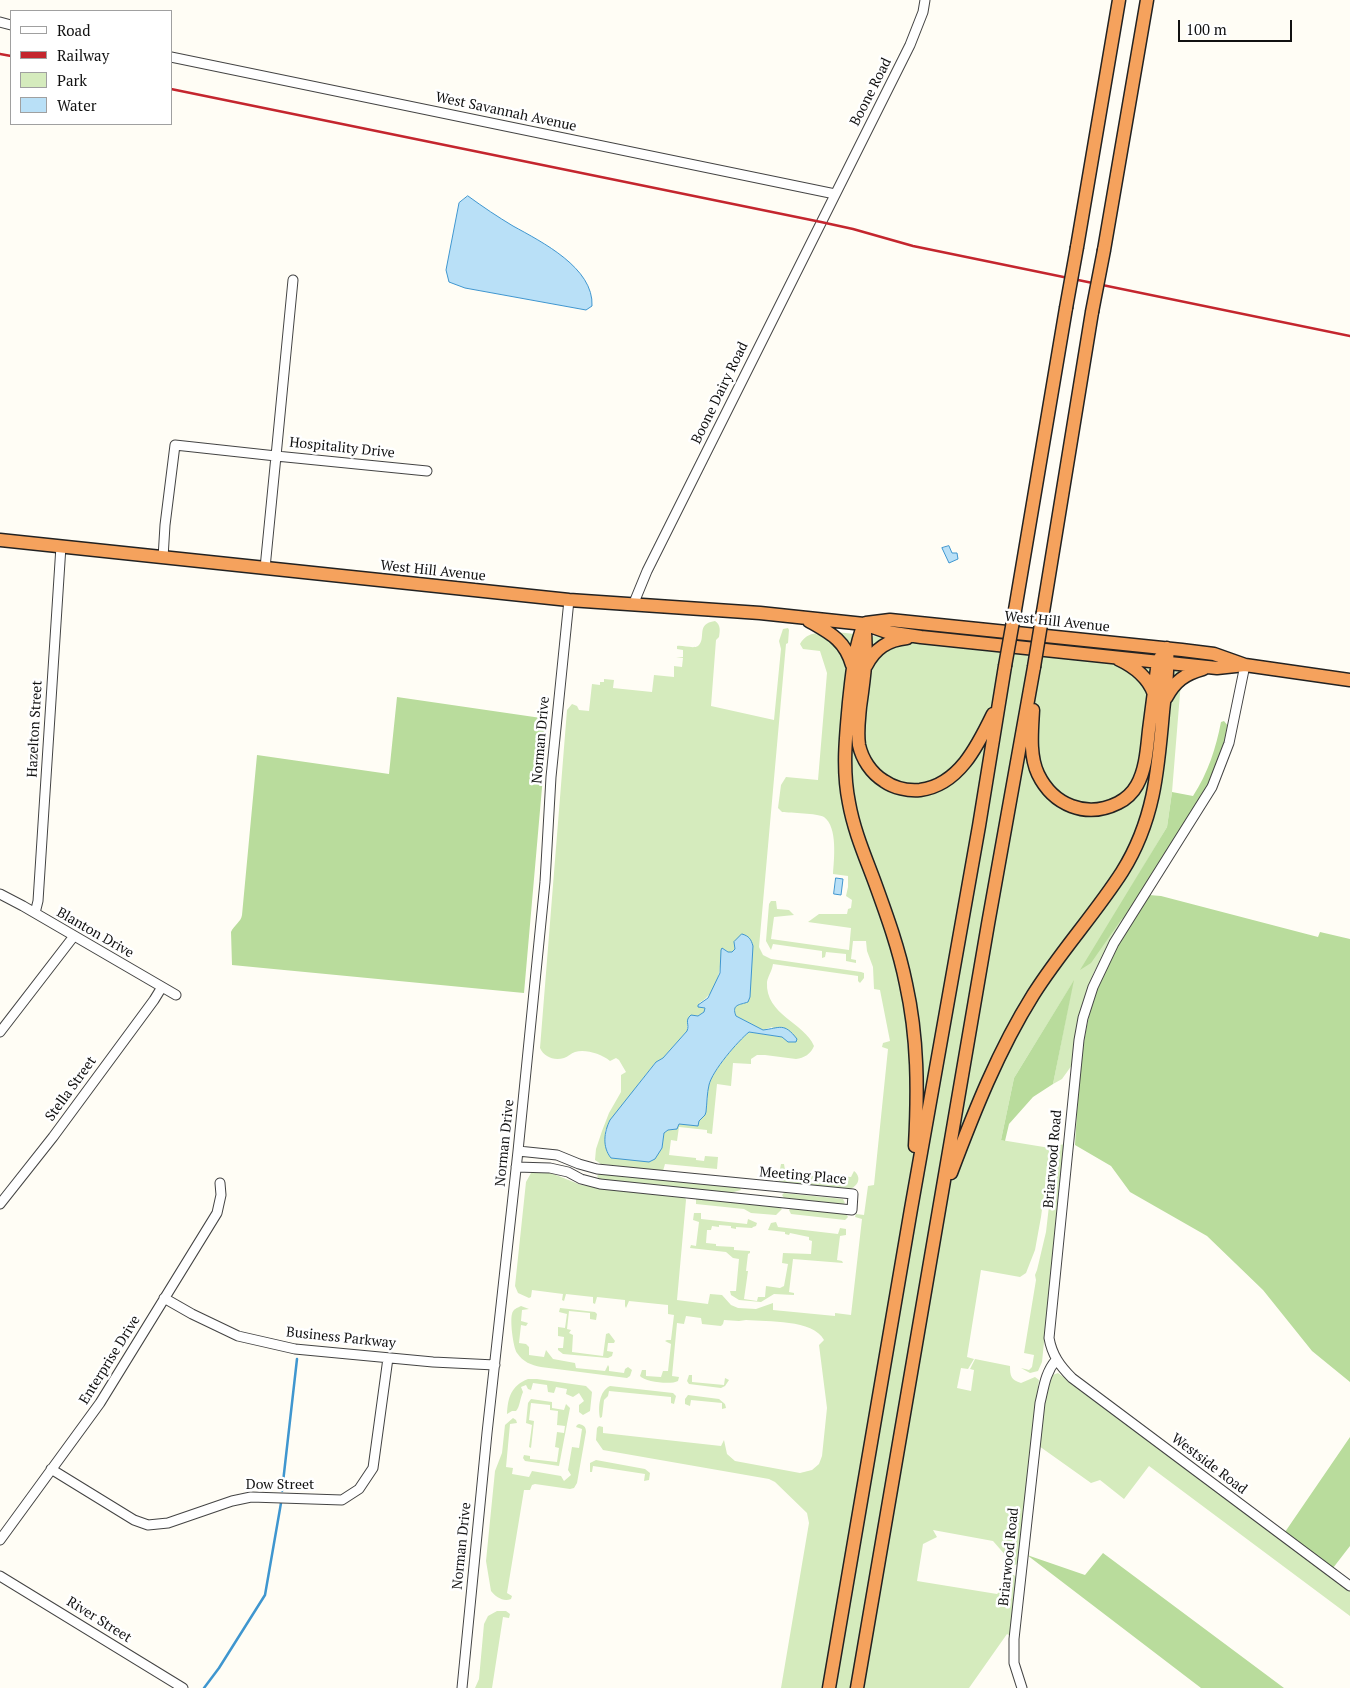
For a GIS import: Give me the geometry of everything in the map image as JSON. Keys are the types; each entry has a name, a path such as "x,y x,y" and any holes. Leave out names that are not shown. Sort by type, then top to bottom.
{"highway":[{"path":"829,1688 979,826 1014,610 1119,0"},
{"path":"856,1688 1034,667 1092,312 1147,0"},
{"name":"West Hill Avenue","path":"0,540 568,600 760,613 864,624 887,632 1207,667 1217,668 1245,665"},
{"path":"805,618 841,642 859,667"},
{"name":"West Hill Avenue","path":"864,624 890,620 1167,648 1214,654 1245,665 1350,680"},
{"path":"864,624 858,639 858,736 864,759 874,773 885,782 900,788 919,790 929,788 949,778 959,770 976,747 999,701"},
{"path":"911,1209 918,1093 914,1031 906,985 894,938 856,833 848,802 844,754 859,667 874,652 887,643 921,636"},
{"path":"1034,667 1032,742 1034,762 1038,773 1047,789 1058,800 1081,809 1097,810 1114,805 1128,797 1138,785 1145,766 1167,648"},
{"path":"940,1200 980,1098 1011,1033 1048,973 1112,886 1137,844 1146,824 1154,796 1158,767 1159,697 1144,677 1124,662 1111,656"},
{"path":"1159,697 1178,680 1191,672 1207,667"}],"street":[{"name":"Boone Road","path":"835,194 910,45 923,12 925,0"},
{"name":"West Savannah Avenue","path":"172,57 835,194"},
{"name":"Boone Dairy Road","path":"633,605 647,571 835,194"},
{"path":"163,558 175,445 276,456 294,280"},
{"name":"Hospitality Drive","path":"265,568 276,456 427,471"},
{"name":"Hazelton Street","path":"35,913 38,901 61,546"},
{"name":"Norman Drive","path":"462,1688 545,882 551,777 568,600"},
{"name":"Briarwood Road","path":"1022,1688 1014,1663 1014,1638 1040,1404 1045,1377 1056,1360 1051,1350 1049,1338 1077,1055 1083,1018 1093,987 1114,943 1212,787 1229,743 1245,665"},
{"name":"Blanton Drive","path":"0,894 176,995"},
{"path":"0,1032 74,936"},
{"name":"Stella Street","path":"0,1204 53,1137 162,987"},
{"name":"Meeting Place","path":"516,1167 550,1168 568,1172 581,1179 600,1184 852,1210 853,1194 597,1169 557,1156 518,1151"},
{"name":"Enterprise Drive","path":"0,1540 100,1403 217,1213 221,1195 220,1183"},
{"name":"Business Parkway","path":"164,1298 238,1336 295,1349 388,1358 495,1365"},
{"name":"Dow Street","path":"51,1470 134,1520 148,1525 168,1523 232,1501 251,1497 342,1500 359,1489 372,1468 388,1358"},
{"name":"Westside Road","path":"1056,1360 1078,1383 1350,1586"},
{"name":"River Street","path":"0,1576 183,1688"}],"green space":[{"path":"715,621 720,630 719,637 716,640 711,706 774,720 781,649 779,641 783,629 788,628 789,630 788,643 786,644 759,947 763,955 771,959 861,972 864,973 864,978 860,983 858,976 773,964 767,982 768,993 772,1003 786,1018 803,1031 814,1046 804,1057 796,1059 757,1055 751,1059 751,1064 733,1063 731,1086 717,1084 712,1134 707,1133 707,1130 679,1127 677,1141 671,1140 669,1155 696,1158 696,1160 704,1161 705,1156 718,1157 717,1169 665,1164 663,1171 601,1164 595,1160 596,1149 609,1113 621,1092 621,1075 626,1072 616,1058 610,1061 598,1054 584,1051 575,1052 564,1058 553,1059 544,1054 540,1048 567,710 572,704 577,706 579,710 589,711 592,684 600,685 600,682 604,682 604,679 614,680 613,688 652,692 654,675 674,677 674,666 682,667 683,658 676,657 683,657 683,650 677,649 677,646 698,646 702,639 703,628","holes":["734,942 750,986 750,997 743,1004 737,1004 735,1007 736,1016 763,1030 772,1027 788,1042 782,1037 749,1032 726,1056 711,1078 705,1115 699,1121 679,1124 674,1130 668,1130 664,1133 662,1148 605,1142 605,1131 643,1078 687,1031 687,1026 694,1015 698,1016 704,1012 705,1009 699,1003 710,993 717,980 721,950 724,949 732,952 735,949"]},
{"path":"836,632 1182,669 1172,792 1167,827 1133,884 1121,920 1125,917 1094,972 1082,1005 1072,1065 1062,1079 1053,1084 1073,982 1014,1078 1001,1140 1050,1148 1041,1217 1035,1250 1026,1273 1020,1277 981,1270 967,1357 974,1359 968,1369 961,1368 957,1388 971,1391 974,1370 970,1369 975,1359 1010,1366 1012,1377 1021,1383 1035,1377 1039,1380 1019,1564 1014,1565 993,1541 933,1530 937,1537 923,1544 917,1581 997,1594 1003,1588 1006,1576 1014,1575 1018,1580 1010,1636 1007,1634 969,1688 781,1688 809,1523 807,1513 775,1482 769,1479 603,1450 596,1440 597,1428 599,1426 603,1427 603,1433 721,1446 724,1440 727,1454 735,1461 800,1473 812,1470 819,1464 822,1456 827,1408 819,1345 824,1340 818,1333 810,1328 789,1323 724,1320 721,1326 702,1324 701,1318 686,1316 684,1324 677,1323 672,1376 679,1377 678,1381 670,1383 658,1382 647,1380 640,1376 642,1370 646,1370 646,1376 661,1377 663,1371 668,1371 671,1344 665,1341 671,1340 674,1315 668,1314 668,1305 629,1301 626,1308 625,1300 597,1297 595,1304 593,1303 593,1297 566,1294 564,1301 562,1300 563,1294 532,1290 531,1297 529,1298 518,1293 515,1286 526,1182 531,1173 535,1171 551,1173 581,1185 685,1197 677,1300 708,1304 710,1294 722,1295 731,1305 738,1308 756,1309 773,1303 773,1310 835,1316 835,1313 851,1315 862,1219 855,1217 856,1214 864,1215 868,1186 874,1185 888,1049 882,1047 883,1043 890,1041 880,990 874,989 873,967 867,951 866,941 853,941 851,959 856,960 856,963 846,961 846,954 826,952 825,957 822,958 822,951 773,944 771,950 766,941 769,904 771,901 776,901 777,909 789,910 794,915 774,917 771,939 849,950 851,928 808,922 819,914 847,914 848,909 851,908 852,900 846,896 848,876 833,874 834,844 828,822 821,816 782,812 778,808 781,785 786,777 818,780 827,673 820,651 803,649 800,644 811,634"},
{"path":"397,697 548,719 524,993 232,965 231,932 242,915 257,755 389,774"},
{"path":"1224,721 1228,726 1215,769 1204,794 1125,917 1091,963 1080,970 1167,827 1172,792 1193,796 1211,760 1221,722"},
{"path":"1149,895 1161,896 1318,937 1320,932 1350,939 1350,1382 1312,1351 1263,1290 1207,1236 1130,1192 1111,1166 1075,1145 1082,1058 1089,1016 1095,995 1112,954"},
{"path":"1074,980 1053,1084 1033,1097 1009,1124 1005,1141 1001,1140 1014,1078"},
{"path":"1064,1144 1042,1362 1038,1371 1030,1373 1021,1368 1029,1370 1032,1367 1034,1355 1024,1353 1036,1280 1035,1275 1046,1232 1055,1154 1060,1145"},
{"path":"781,1164 784,1164 785,1170 851,1177 854,1171 857,1174 858,1182 854,1187 847,1190 781,1183 778,1179"},
{"path":"599,1174 740,1188 741,1190 730,1193 599,1179 597,1176"},
{"path":"784,1193 843,1199 845,1203 784,1198 782,1195"},
{"path":"696,1198 779,1206 782,1209 776,1215 751,1213 744,1209 696,1204"},
{"path":"792,1207 845,1212 848,1217 845,1220 791,1214 789,1210"},
{"path":"694,1213 701,1213 701,1219 747,1224 748,1219 757,1223 752,1228 736,1227 736,1229 731,1228 731,1226 719,1225 719,1227 712,1226 711,1230 707,1230 706,1243 716,1244 716,1246 734,1247 734,1250 750,1251 748,1254 746,1271 748,1271 744,1299 757,1301 758,1297 765,1297 766,1286 780,1288 784,1286 788,1264 782,1263 783,1253 811,1254 812,1241 809,1240 809,1237 768,1230 771,1223 776,1222 778,1227 838,1234 840,1228 846,1229 846,1235 840,1236 837,1260 843,1263 793,1259 789,1292 794,1293 794,1295 774,1294 761,1302 739,1300 731,1295 730,1291 736,1291 739,1259 733,1258 726,1252 690,1248 691,1245 696,1246 699,1222 693,1220"},
{"path":"521,1306 529,1309 522,1310 521,1321 528,1323 526,1326 521,1325 519,1343 526,1344 529,1347 529,1355 544,1357 546,1350 553,1359 575,1363 576,1368 605,1371 608,1365 609,1371 624,1373 628,1367 632,1370 630,1376 627,1378 541,1367 525,1361 516,1350 511,1317 515,1309"},
{"path":"560,1308 595,1312 597,1314 596,1320 590,1319 590,1313 569,1311 567,1329 571,1330 569,1333 573,1335 572,1352 603,1356 606,1334 609,1333 615,1341 614,1343 608,1343 607,1351 613,1352 612,1356 608,1358 563,1354 558,1350 558,1348 563,1348 564,1337 558,1336 558,1327 565,1328 567,1314 559,1312"},
{"path":"1058,1373 1350,1590 1350,1616 1149,1466 1124,1499 1100,1480 1091,1483 1039,1446 1048,1381 1050,1376"},
{"path":"689,1375 692,1375 692,1382 724,1385 725,1378 729,1380 725,1386 721,1388 689,1384 687,1381"},
{"path":"528,1379 586,1386 592,1392 590,1411 583,1415 579,1412 579,1405 584,1401 579,1393 573,1397 566,1394 567,1389 556,1387 554,1393 548,1392 547,1385 533,1383 531,1390 526,1385 521,1387 523,1392 516,1411 507,1414 508,1402 514,1389"},
{"path":"610,1386 673,1393 676,1396 674,1404 671,1403 671,1397 609,1391 608,1396 604,1400 602,1417 600,1418 599,1405 601,1396 606,1388"},
{"path":"688,1395 719,1399 725,1404 726,1408 722,1409 722,1403 691,1400 690,1406 685,1404 685,1399"},
{"path":"531,1399 552,1402 552,1408 564,1410 566,1404 570,1408 559,1466 525,1461 523,1458 524,1455 530,1456 530,1459 557,1462 559,1448 555,1447 557,1432 564,1433 565,1426 557,1425 558,1411 550,1410 550,1405 531,1403 529,1420 534,1421 531,1448 529,1447 532,1425 526,1423 528,1403"},
{"path":"513,1418 517,1423 510,1424 506,1467 513,1468 512,1474 529,1477 532,1471 561,1476 564,1481 571,1475 568,1470 572,1447 579,1448 582,1429 576,1427 577,1425 583,1426 586,1432 577,1483 574,1488 535,1484 532,1485 530,1490 524,1490 507,1593 512,1596 511,1599 505,1600 497,1597 491,1591 486,1561 495,1471 502,1453 505,1425"},
{"path":"1350,1437 1350,1546 1333,1568 1285,1532"},
{"path":"596,1460 645,1469 650,1473 649,1480 644,1481 645,1474 593,1466 592,1472 590,1472 590,1463"},
{"path":"1103,1553 1284,1688 1201,1688 1027,1555 1085,1575"},
{"path":"497,1611 506,1611 510,1614 509,1618 503,1617 492,1688 475,1688 479,1679 484,1624 488,1616"}],"water":[{"path":"468,196 513,226 551,248 576,268 585,280 590,292 592,306 586,310 465,288 449,282 446,270 459,203"},
{"path":"949,546 952,553 957,553 958,559 949,563 942,548"},
{"path":"836,878 843,879 841,895 834,894"},
{"path":"742,934 749,938 753,946 750,997 748,1002 735,1007 736,1016 763,1030 778,1027 785,1028 797,1039 796,1042 788,1042 782,1037 749,1032 726,1057 711,1079 706,1112 699,1121 698,1126 679,1124 677,1129 668,1130 664,1133 662,1148 655,1159 649,1162 611,1158 605,1144 606,1129 610,1120 656,1062 663,1058 687,1031 689,1017 691,1015 698,1016 704,1012 705,1008 698,1007 698,1005 708,998 720,973 721,950 722,948 732,952 735,949 734,942"}],"waterway":[{"path":"282,1491 297,1359"},
{"path":"204,1688 219,1668 265,1595 281,1503"}],"railway":[{"path":"0,54 10,56"},
{"path":"172,89 821,222 913,246 1350,336"}]}
